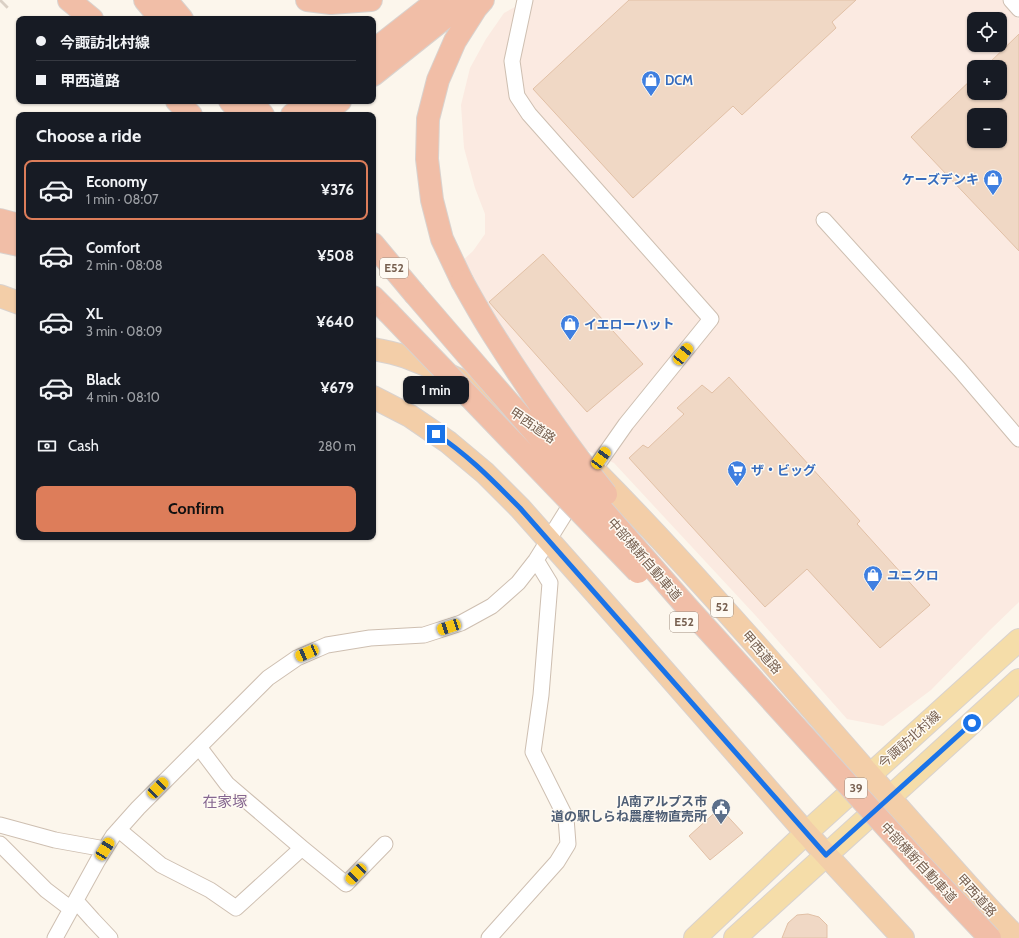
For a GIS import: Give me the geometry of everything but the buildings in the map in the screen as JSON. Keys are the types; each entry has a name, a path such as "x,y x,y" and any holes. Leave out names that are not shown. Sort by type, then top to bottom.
{"highway":[{"path":"70,0 89,16"},
{"path":"145,0 158,16"},
{"path":"166,0 179,16"},
{"path":"307,0 331,3 371,0"},
{"path":"376,49 438,0"},
{"path":"376,73 467,0"},
{"path":"482,0 455,41 438,80 428,119 426,159 432,200 442,239 462,282 492,333 527,386 560,434 600,486 669,572 844,766 919,863"},
{"path":"180,104 188,112"},
{"path":"233,104 239,112"},
{"path":"254,104 260,112"},
{"path":"296,112 306,104"},
{"path":"327,112 336,104"},
{"path":"0,220 16,224"},
{"path":"0,241 16,244"},
{"name":"中部横断自動車道","path":"376,250 402,302 482,372 687,607 919,863 990,938"},
{"name":"中部横断自動車道","path":"376,270 402,302 897,861 971,938"},
{"path":"0,296 16,302"},
{"path":"376,298 402,302"},
{"path":"0,312 16,318"},
{"name":"甲西道路","path":"376,350 404,356 438,369 477,388 565,446 593,469 656,534 705,588 870,775 1017,938"},
{"path":"376,399 410,416 448,442 485,473 520,508 806,833 903,938"}],"main road":[{"name":"今諏訪北村線","path":"696,938 806,833 1019,640"},
{"name":"39","path":"735,938 1019,680"}],"street":[{"path":"55,938 113,836 138,808 268,678 297,658 327,645 370,638 424,635 461,623 492,606 518,583 536,560 593,469 626,424 712,319 530,114 517,96 512,61 525,0"},
{"path":"1010,0 1019,9"},
{"path":"824,220 960,370 1019,439"},
{"path":"489,938 557,862 568,844 566,818 533,752 541,695 550,583 536,560"},
{"path":"199,747 226,784 346,884 385,844"},
{"path":"0,825 55,840 105,849"},
{"path":"119,830 161,865 210,890 236,908 302,848"},
{"path":"0,844 46,890 73,905 92,920 110,938"}],"shaded area":[{"path":"528,0 1002,0 1019,19 1019,602 931,690 883,726 847,719 756,616 614,463 582,448 512,352 461,262 473,251 485,234 485,214 475,188 464,148 461,105 470,68 486,39 504,13"}],"place":[{"name":"DCM","path":"651,97"},
{"name":"ケーズデンキ","path":"993,196"},
{"name":"イエローハット","path":"570,341"},
{"name":"ザ・ビッグ","path":"737,487"},
{"name":"ユニクロ","path":"873,592"},
{"name":"JA南アルプス市 道の駅しらね農産物直売所","path":"721,825"}],"district":[{"name":"在家塚","path":"225,802"}],"route":[{"path":"436,434 448,442 485,473 520,508 826,855 972,723"}]}
